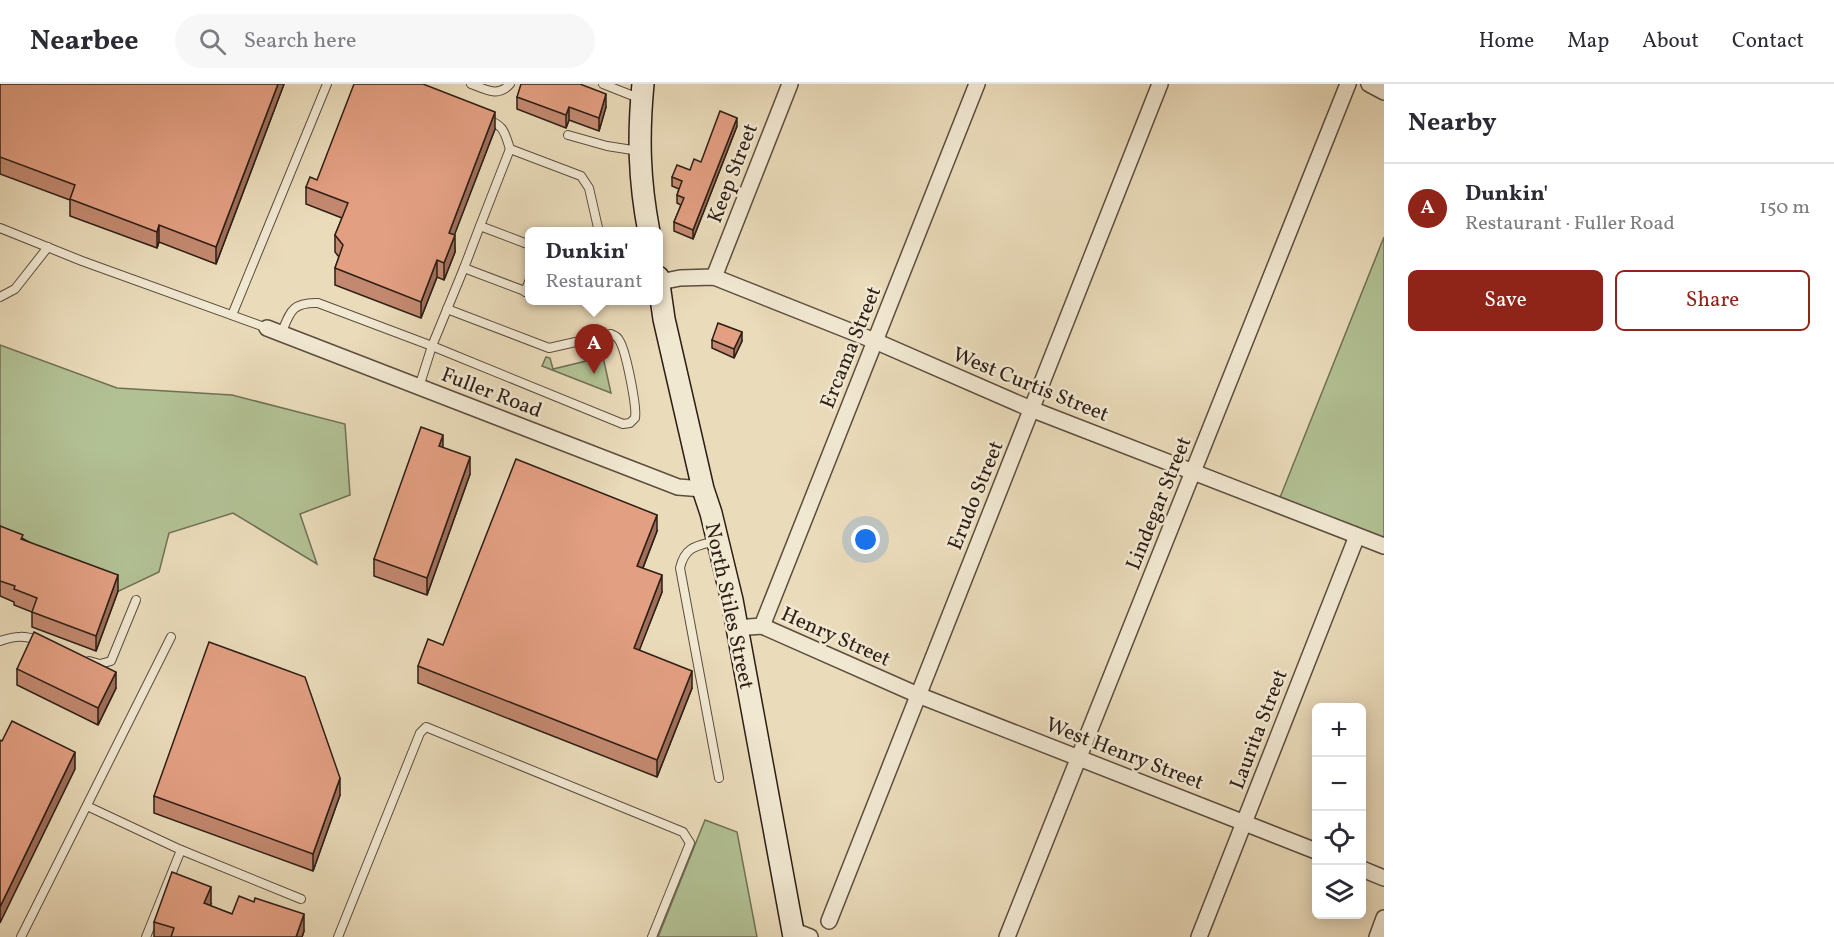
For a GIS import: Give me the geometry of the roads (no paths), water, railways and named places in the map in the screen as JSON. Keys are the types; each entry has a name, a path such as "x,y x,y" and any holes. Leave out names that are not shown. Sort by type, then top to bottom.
{"main road":[{"path":"642,92 640,151 642,191 648,227"},
{"name":"North Stiles Street","path":"662,305 703,489 732,600 799,935"}],"street":[{"name":"Keep Street","path":"714,277 790,84"},
{"name":"Ercama Street","path":"762,626 977,84"},
{"name":"Erudo Street","path":"829,921 1160,84"},
{"name":"Lindegar Street","path":"1007,937 1348,84"},
{"path":"1369,84 1384,92"},
{"name":"West Curtis Street","path":"663,280 714,277 875,342 1031,409 1384,546"},
{"name":"Fuller Road","path":"274,331 678,487 703,489"},
{"name":"Laurita Street","path":"1199,937 1356,536"},
{"name":"Henry Street","path":"736,628 762,626 918,695"},
{"name":"West Henry Street","path":"918,695 1312,849"},
{"path":"1366,871 1384,878"},
{"path":"1377,937 1384,918"}],"lane":[{"path":"232,315 327,84"},
{"path":"471,84 496,93 504,91 510,84"},
{"path":"603,84 642,92"},
{"path":"419,387 432,346 510,149 504,129 497,123 475,114"},
{"path":"568,135 607,146 640,151"},
{"path":"510,149 581,176 589,188 597,227"},
{"path":"480,226 525,243"},
{"path":"0,228 274,331 298,305 318,303 432,346 623,424 630,423 635,418 636,404 622,346 611,334 549,348 447,309"},
{"path":"0,297 15,289 48,247"},
{"path":"464,268 525,291"},
{"path":"717,541 692,548 682,557 680,568 719,778"},
{"path":"83,658 100,664 111,661 136,600"},
{"path":"0,641 28,636 50,645"},
{"path":"21,937 171,638"},
{"path":"338,937 420,733 426,726 683,832 690,843 652,937"},
{"path":"87,806 181,850 301,899"},
{"path":"146,937 181,850"}],"place":[{"name":"Dunkin'","path":"594,374"}]}
